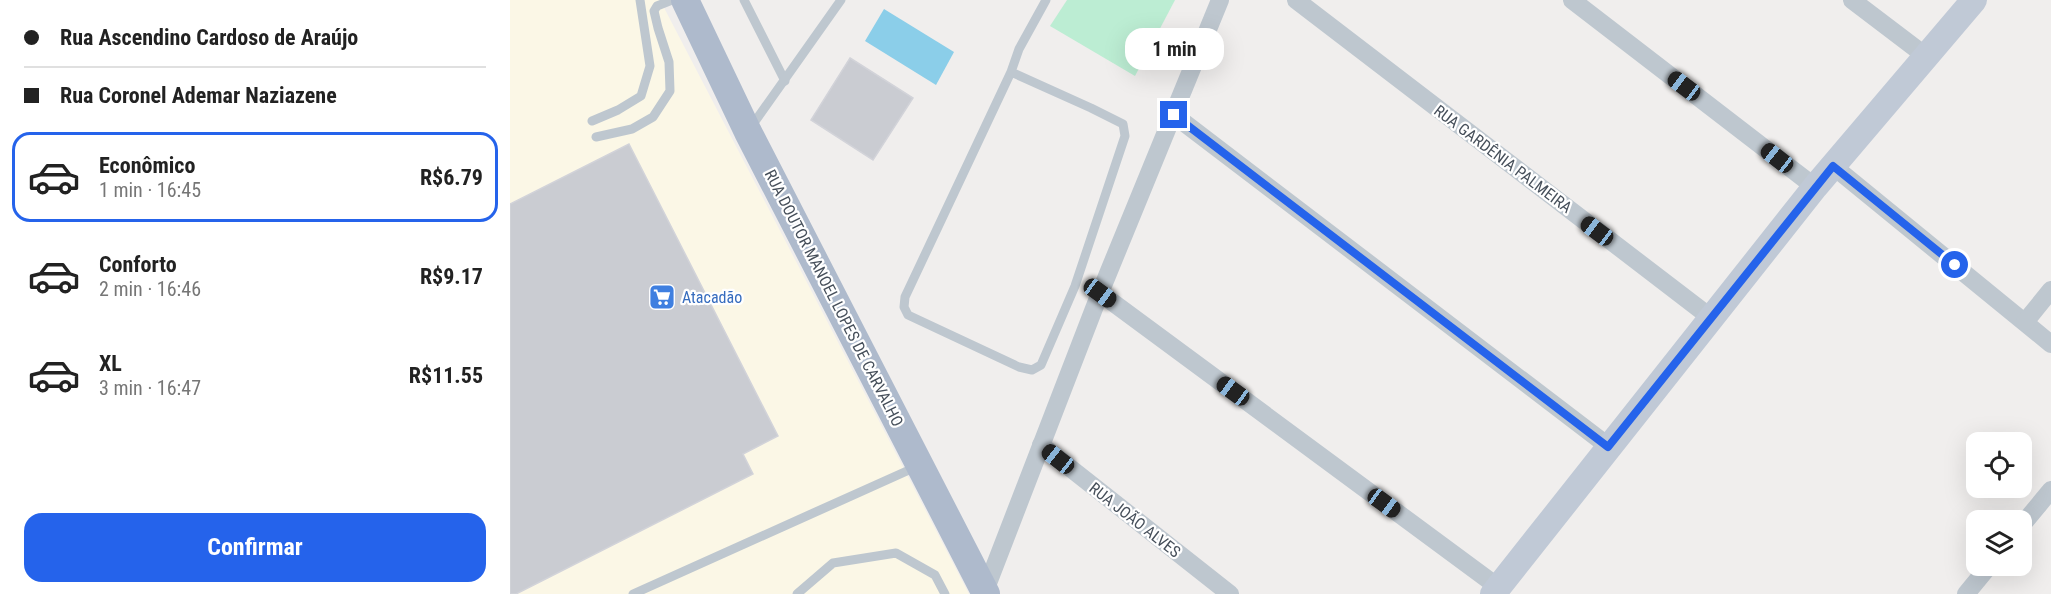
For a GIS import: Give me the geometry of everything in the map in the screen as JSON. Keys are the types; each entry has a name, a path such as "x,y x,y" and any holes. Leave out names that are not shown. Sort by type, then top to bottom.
{"main road":[{"name":"RUA DOUTOR MANOEL LOPES DE CARVALHO","path":"686,0 748,132 986,593"},
{"path":"1496,591 1710,317 1815,187 1974,0"}],"street":[{"path":"986,593 1100,293 1221,0"},
{"name":"RUA GARDÊNIA PALMEIRA","path":"1296,0 1710,317"},
{"path":"1572,0 1815,187"},
{"path":"1852,0 1927,57"},
{"path":"1174,115 1608,447"},
{"path":"1833,166 2051,345"},
{"path":"2025,322 2051,290"},
{"path":"1100,293 1496,591"},
{"name":"RUA JOÃO ALVES","path":"1041,445 1230,594"},
{"path":"2032,513 2051,490"},
{"path":"1966,594 1981,576"}],"lane":[{"path":"592,121 618,110 640,96 650,66 640,0"},
{"path":"596,137 632,129 653,117 670,90 669,62 654,11 657,6 672,0"},
{"path":"744,0 785,81"},
{"path":"748,132 841,0"},
{"path":"1011,72 1123,124 1125,129 1125,136 1075,286 1041,365 1032,370 1019,367 908,315 904,308 905,297 1011,72 1019,49 1046,0"},
{"path":"633,594 919,465"},
{"path":"797,594 833,563 896,553 935,575 945,594"}],"shaded area":[{"name":"Atacadão","path":"510,0 660,0 969,594 510,594"}],"green space":[{"path":"1067,0 1175,0 1135,76 1050,26"}],"water":[{"path":"884,9 954,52 936,85 865,41"}],"building":[{"path":"850,58 913,98 873,160 811,120"},
{"path":"629,144 778,436 743,454 753,474 516,594 510,594 510,204"}],"place":[{"name":"Atacadão","path":"662,297"}],"route":[{"path":"1174,115 1608,447 1725,298 1833,166 1955,265"}]}
